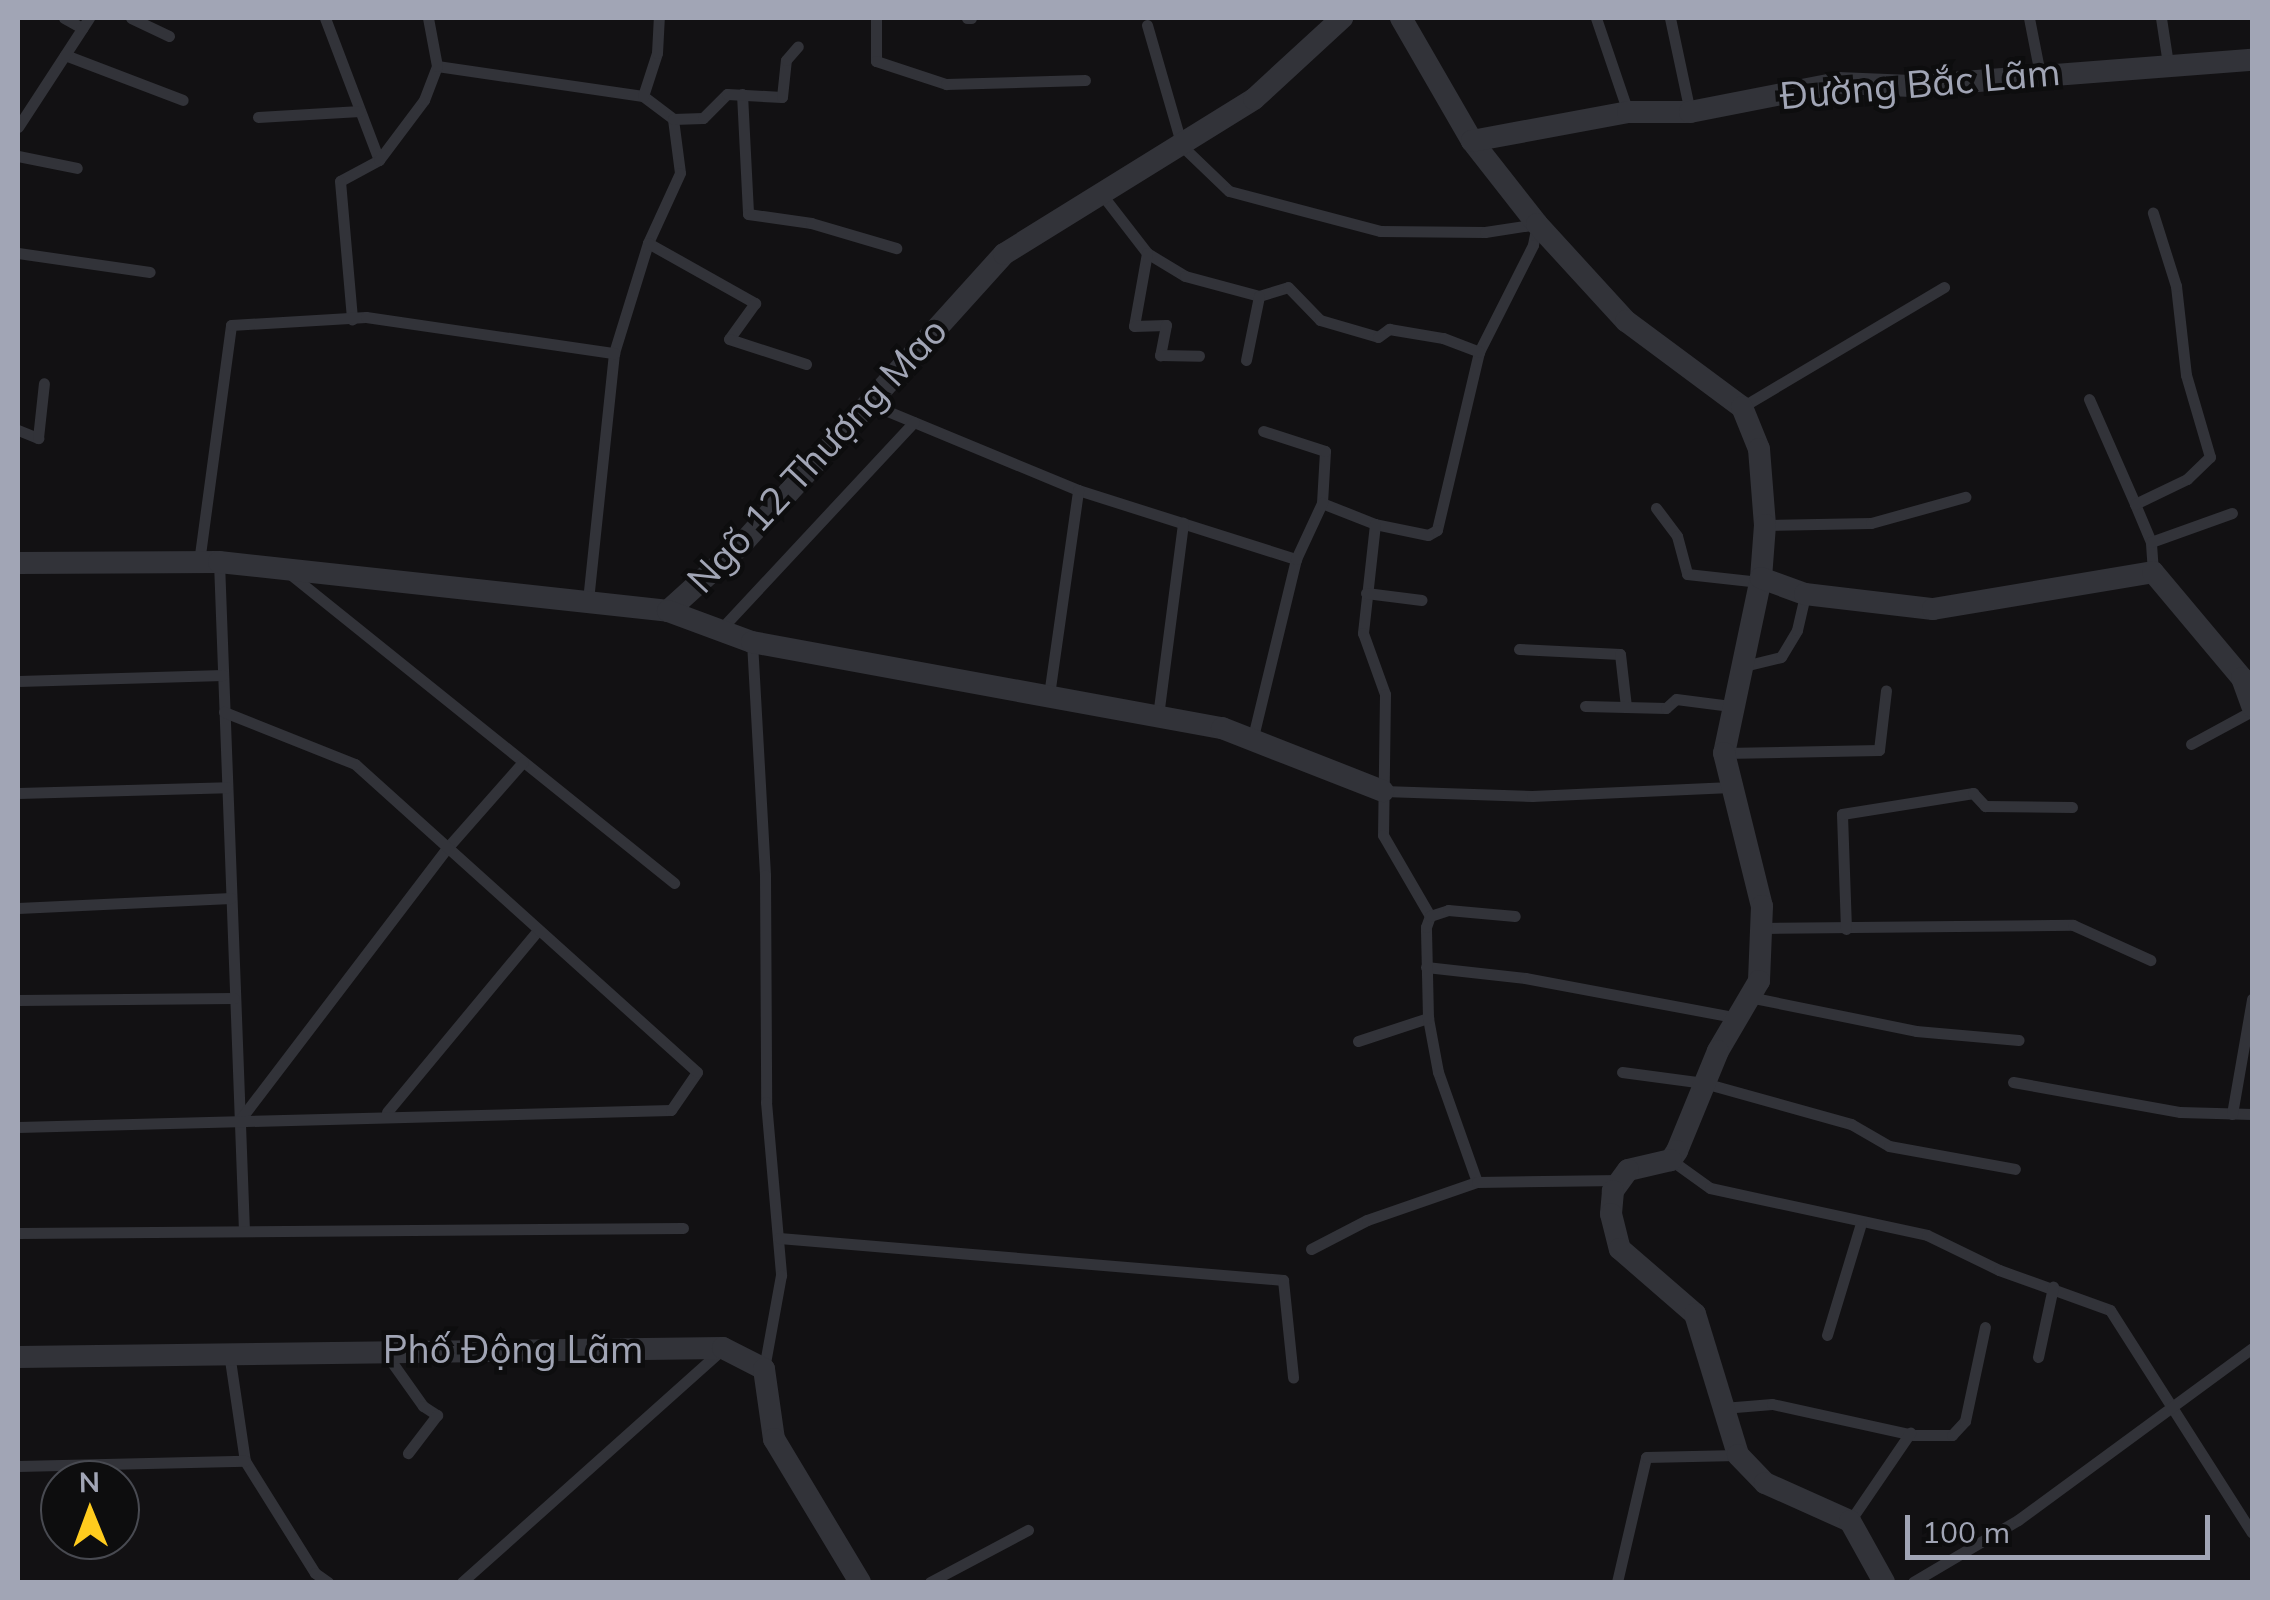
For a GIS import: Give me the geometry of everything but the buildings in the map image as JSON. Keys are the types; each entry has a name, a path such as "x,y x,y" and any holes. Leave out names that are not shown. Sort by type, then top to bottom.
{"street":[{"name":"Ngõ 12 Thượng Mao","path":"18,563 209,562 588,600 668,612 742,544 1004,254 1103,196 1254,98 1342,18"},
{"path":"1401,18 1472,141 1537,224 1626,321 1742,407 1758,449 1765,525 1760,580 1724,753 1765,928 1754,998 1704,1083 1671,1160 1636,1167 1620,1180 1611,1214 1620,1249 1695,1314 1718,1408 1738,1455 1765,1482 1850,1521 1884,1582"},
{"name":"Đường Bắc Lãm","path":"1472,141 1628,112 1690,112 1838,83 1912,86 2252,60"},
{"path":"1760,580 1805,594 1933,609 2049,595 2153,572 2242,678 2252,708"},
{"path":"668,612 752,642 1158,716 1252,741 1383,791"},
{"name":"Phố Động Lãm","path":"18,1357 723,1348 764,1369"},
{"path":"764,1369 774,1439 860,1582"}],"lane":[{"path":"18,127 86,23 64,18"},
{"path":"131,18 170,36"},
{"path":"326,18 379,160"},
{"path":"352,319 340,181 379,160 424,100 437,66 428,18"},
{"path":"643,96 657,53 658,18"},
{"path":"876,18 876,61 946,84 1086,80"},
{"path":"1596,18 1628,112"},
{"path":"1670,18 1690,112"},
{"path":"2029,18 2040,74"},
{"path":"2161,18 2168,64"},
{"path":"1147,25 1182,146 1229,191 1334,224 1380,231 1484,232 1537,224 1533,245 1479,352 1437,530 1428,535 1375,524 1322,503"},
{"path":"437,66 643,96 673,119 703,118 727,94 782,96 786,60 798,46"},
{"path":"65,55 182,100"},
{"path":"742,94 748,214 811,223 896,248"},
{"path":"258,117 360,111"},
{"path":"588,600 614,354 648,243 680,173 673,119"},
{"path":"18,156 76,168"},
{"path":"1103,196 1146,253 1185,276 1259,296 1288,287 1320,320 1378,337 1389,329 1443,338 1479,352"},
{"path":"2135,504 2187,478 2210,457 2186,374 2176,286 2152,213"},
{"path":"648,243 755,303 730,338 806,364"},
{"path":"18,253 150,272"},
{"path":"1146,253 1134,326 1166,325 1160,355 1200,356"},
{"path":"1742,407 1944,287"},
{"path":"1246,360 1259,296"},
{"path":"244,1231 223,674 209,562 230,325 352,319 614,354"},
{"path":"18,430 38,438 44,383"},
{"path":"2088,399 2151,542 2153,572"},
{"path":"868,403 1078,490 1296,559"},
{"path":"720,630 914,422"},
{"path":"1252,741 1296,559 1322,503 1325,451 1263,431"},
{"path":"1049,695 1078,490"},
{"path":"1765,525 1871,523 1965,497"},
{"path":"1656,508 1677,536 1686,574 1760,580"},
{"path":"2151,542 2232,513"},
{"path":"1158,716 1183,523"},
{"path":"1375,524 1364,641 1386,694 1385,841 1430,916 1426,966 1428,1018 1449,1108 1477,1182"},
{"path":"283,568 674,884"},
{"path":"1366,593 1422,600"},
{"path":"1740,667 1781,657 1797,630 1805,594"},
{"path":"752,642 765,875 766,1102 781,1275 764,1369"},
{"path":"1519,649 1620,654 1626,707"},
{"path":"18,681 223,674"},
{"path":"1724,753 1879,750 1886,690"},
{"path":"1586,706 1666,708 1676,699 1732,706"},
{"path":"2191,744 2252,708"},
{"path":"18,1127 387,1112 670,1110 697,1072 355,764 224,712"},
{"path":"239,1121 448,847 523,762"},
{"path":"18,794 227,786"},
{"path":"1383,791 1532,796 1731,787"},
{"path":"1846,929 1842,814 1973,793 1985,806 2072,808"},
{"path":"18,908 231,898"},
{"path":"1430,916 1472,910 1515,916"},
{"path":"1765,928 2073,925 2150,960"},
{"path":"387,1112 538,930"},
{"path":"1426,966 1525,978 1739,1018"},
{"path":"18,1000 234,998"},
{"path":"1754,998 1916,1031 2018,1040"},
{"path":"2232,1114 2252,999"},
{"path":"1358,1041 1428,1018"},
{"path":"1622,1072 1704,1083 1851,1124 1890,1146 2015,1168"},
{"path":"2012,1082 2180,1112 2252,1114"},
{"path":"1671,1160 1710,1188 1927,1235 1999,1270 2110,1310 2252,1533"},
{"path":"1311,1250 1367,1220 1477,1182 1620,1180"},
{"path":"1827,1335 1860,1222"},
{"path":"18,1234 683,1228"},
{"path":"779,1238 1284,1280 1293,1377"},
{"path":"2038,1357 2053,1287"},
{"path":"1718,1408 1772,1404 1928,1437 1960,1431 1985,1328"},
{"path":"462,1582 700,1375 723,1348"},
{"path":"1914,1582 2018,1520 2252,1348"},
{"path":"384,1350 422,1406 437,1414 408,1452"},
{"path":"229,1353 245,1461 314,1573 328,1582"},
{"path":"1850,1521 1910,1433"},
{"path":"1617,1582 1646,1456 1738,1455"},
{"path":"18,1466 245,1461"},
{"path":"930,1582 1028,1530"},
{"path":"304,1582 314,1573"}]}
